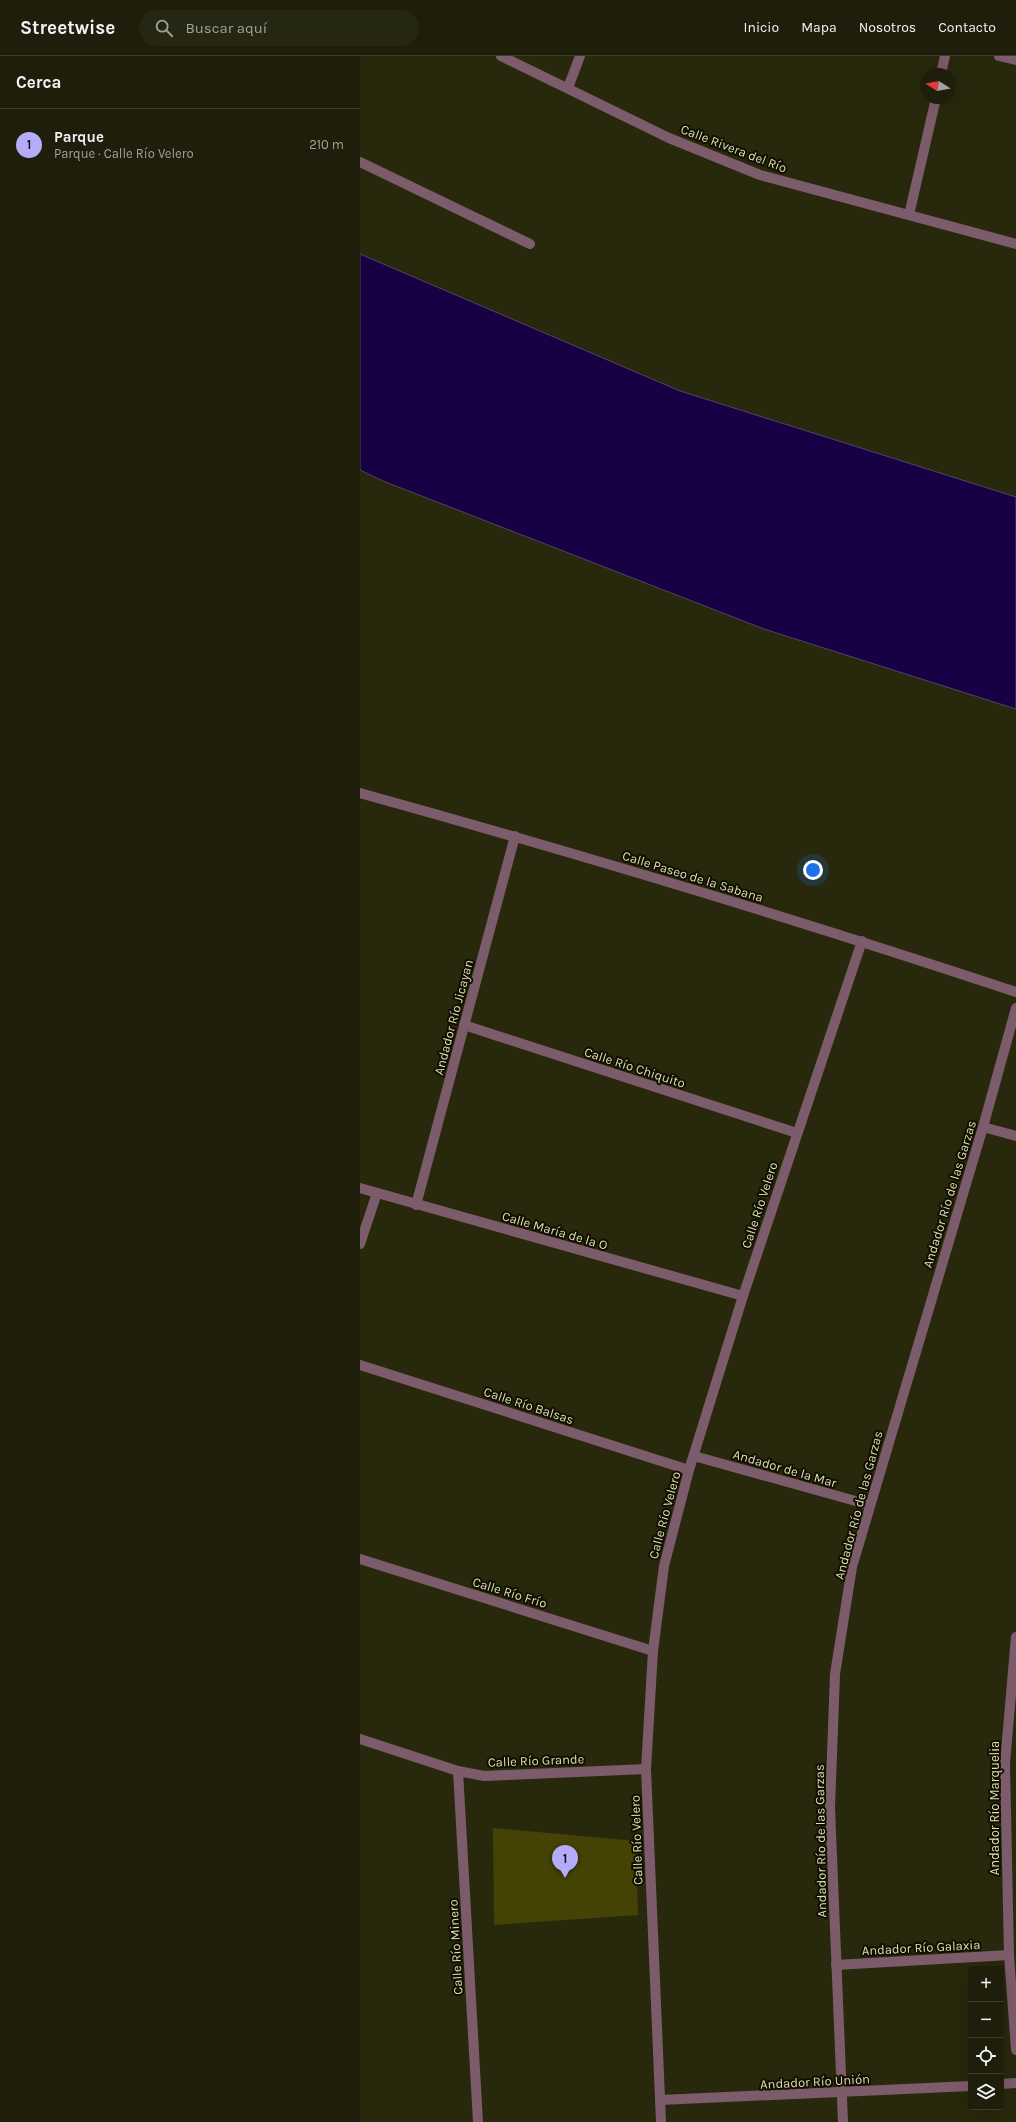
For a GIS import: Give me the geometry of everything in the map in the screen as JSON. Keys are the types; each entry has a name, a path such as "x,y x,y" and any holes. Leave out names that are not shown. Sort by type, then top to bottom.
{"street":[{"name":"Calle Rivera del Río","path":"501,56 669,138 760,175 1016,244"},
{"path":"568,88 580,56"},
{"path":"942,68 945,56"},
{"path":"999,56 1016,60"},
{"path":"909,215 935,104"},
{"path":"360,162 530,244"},
{"name":"Calle Paseo de la Sabana","path":"360,793 515,836 862,941 1016,992"},
{"name":"Andador Río Jicayan","path":"416,1205 515,836"},
{"name":"Calle Río Velero","path":"661,2122 646,1769 653,1651 664,1566 689,1470 743,1296 862,941"},
{"name":"Andador Río de las Garzas","path":"843,2122 830,1808 835,1674 852,1567 983,1127 1016,1008"},
{"name":"Calle Río Chiquito","path":"464,1025 797,1133"},
{"path":"983,1127 1016,1136"},
{"name":"Calle María de la O","path":"360,1188 743,1296"},
{"path":"360,1244 377,1193"},
{"name":"Calle Río Balsas","path":"360,1365 689,1470"},
{"name":"Andador de la Mar","path":"694,1456 870,1505"},
{"name":"Calle Río Frío","path":"360,1559 653,1651"},
{"name":"Andador Río Marquelia","path":"1016,1637 1005,1763 1009,1955 1016,2050"},
{"name":"Calle Río Grande","path":"360,1739 458,1770 484,1776 646,1769"},
{"name":"Calle Río Minero","path":"458,1770 478,2122"},
{"name":"Andador Río Galaxia","path":"836,1965 1009,1955"},
{"path":"1004,2084 1016,2083"},
{"name":"Andador Río Unión","path":"660,2100 968,2086"}],"shaded area":[{"path":"360,254 680,391 1016,497 1016,709 764,629 383,481 360,470"},
{"path":"493,1828 636,1841 638,1915 494,1925"}],"place":[{"name":"Parque","path":"565,1878"}]}
